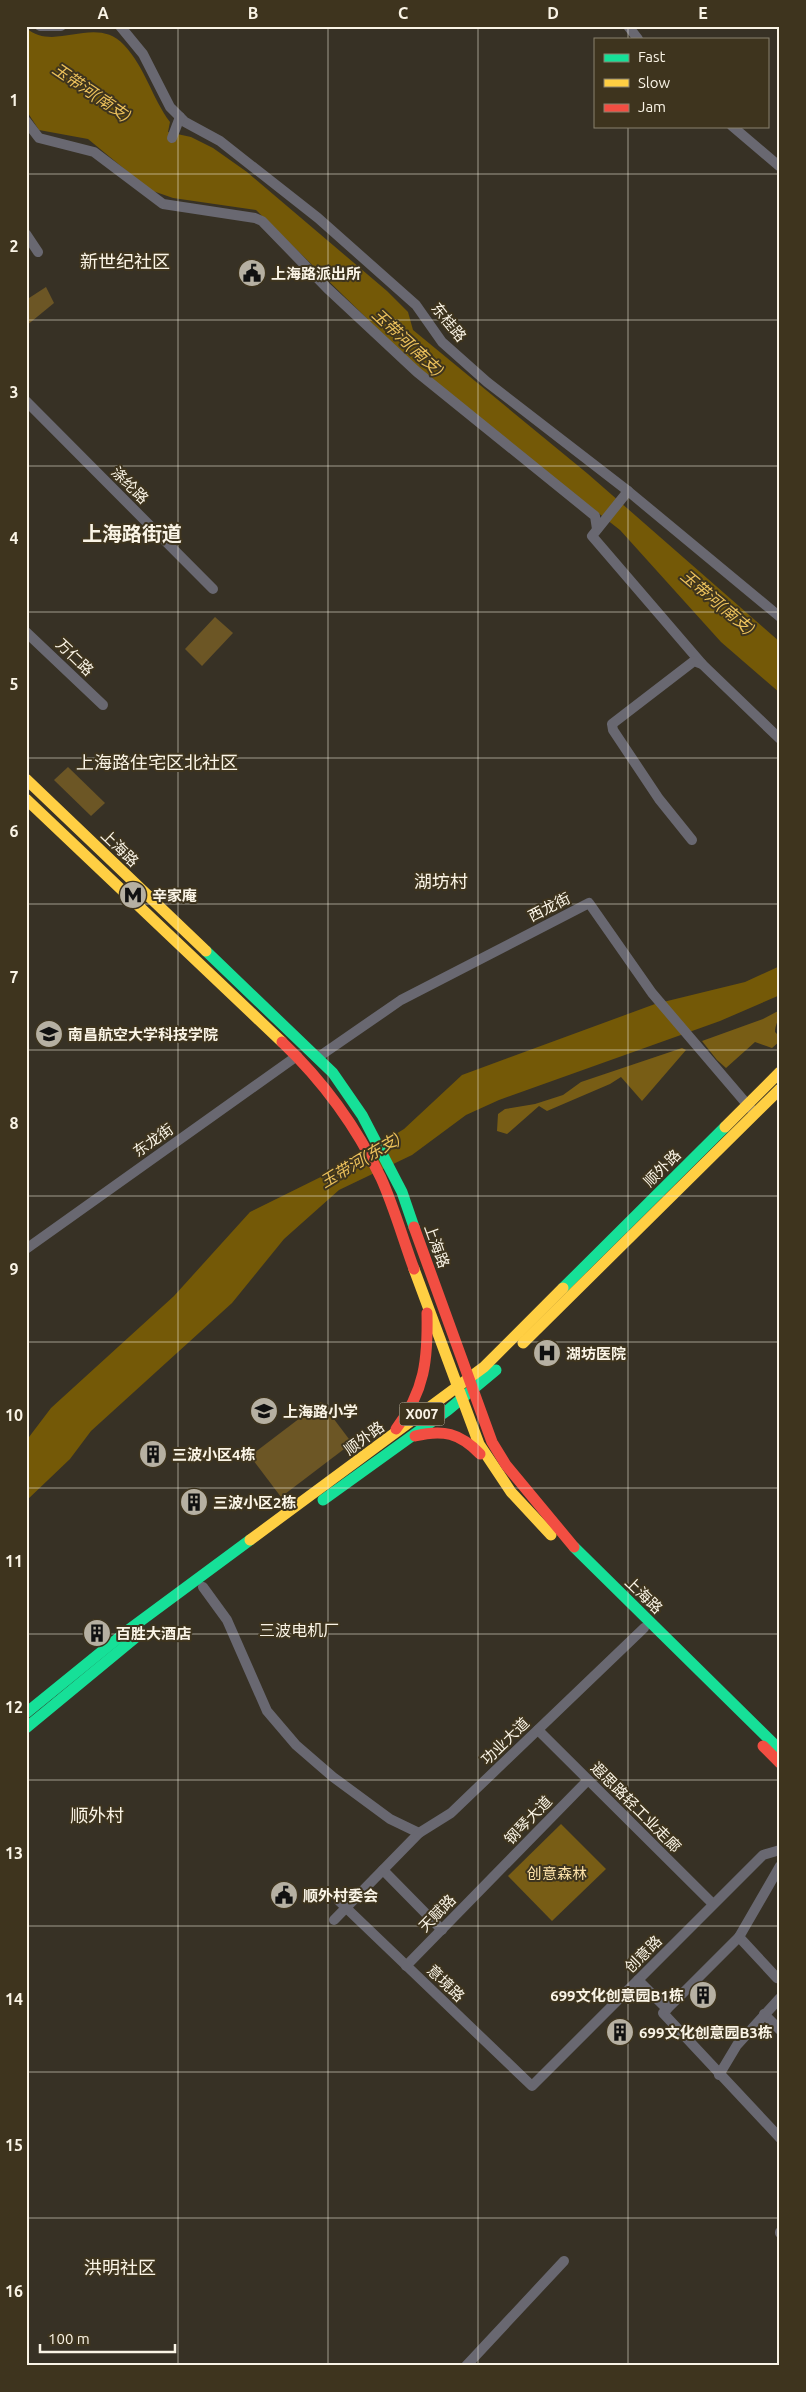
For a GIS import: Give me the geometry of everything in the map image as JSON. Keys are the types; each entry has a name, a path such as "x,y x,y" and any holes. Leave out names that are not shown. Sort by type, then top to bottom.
{"main road":[{"name":"上海路","path":"26,779 333,1073 362,1115 402,1192 492,1442 506,1466 539,1509 565,1538 780,1750"},
{"name":"上海路","path":"26,799 297,1056 347,1116 381,1180 478,1444 489,1464 507,1488 537,1521 780,1763"},
{"name":"顺外路","path":"471,1384 506,1346 780,1072"},
{"name":"顺外路","path":"26,1728 128,1643 407,1439 471,1384 780,1090"},
{"path":"388,1439 414,1404 425,1378 428,1345 426,1300"},
{"name":"顺外路","path":"26,1713 127,1631 388,1439 460,1393"},
{"path":"407,1439 432,1430 450,1432 463,1437 489,1464"}],"street":[{"path":"40,26 61,26"},
{"name":"东桂路","path":"120,26 143,54 170,107 190,126 220,140 318,218 416,305 442,342 487,382 780,617"},
{"path":"628,26 637,38"},
{"path":"172,138 180,117"},
{"path":"26,121 39,138 94,152 154,193 163,204 255,218 262,221 327,288 417,372 595,516 597,529"},
{"path":"734,128 779,166"},
{"path":"26,234 38,252"},
{"name":"涤纶路","path":"26,402 213,590"},
{"path":"626,493 592,536 702,664 780,739"},
{"name":"万仁路","path":"26,632 103,705"},
{"path":"692,840 659,799 613,730 612,724 683,667 694,661 702,664"},
{"name":"西龙街","path":"317,1058 401,1000 590,903 652,994 755,1114"},
{"name":"东龙街","path":"26,1249 297,1056"},
{"path":"204,1587 227,1620 267,1711 296,1745 333,1777 390,1819 418,1833"},
{"name":"功业大道","path":"334,1920 343,1904 383,1870 418,1833 451,1813 644,1628"},
{"name":"遐思路轻工业走廊","path":"538,1730 713,1904"},
{"name":"钢琴大道","path":"489,1881 588,1780"},
{"name":"创意路","path":"532,2086 763,1854 780,1850"},
{"path":"778,2134 719,2075 663,2013 739,1937 755,1905 780,1866"},
{"path":"383,1870 442,1930"},
{"name":"天赋路","path":"406,1966 489,1881"},
{"name":"意境路","path":"343,1904 532,2086"},
{"path":"739,1937 778,1978 780,1976"},
{"path":"638,1980 667,2009"},
{"path":"719,2075 737,2044 780,1998"},
{"path":"764,2014 780,2030"},
{"path":"466,2366 564,2261"}],"shaded area":[{"path":"46,287 54,303 26,326 26,300"},
{"path":"215,617 233,633 202,666 185,649"},
{"path":"68,767 105,803 91,816 54,780"},
{"path":"321,1402 352,1443 281,1497 250,1456"}],"green space":[{"path":"780,1010 775,1032 780,1037 780,1041 772,1048 755,1042 726,1068 702,1041 763,1019"},
{"path":"682,1048 686,1050 642,1101 621,1077 610,1084 547,1111 539,1106 507,1134 497,1131 498,1114 505,1109 535,1104 563,1095 581,1082"},
{"name":"创意森林","path":"561,1824 606,1869 552,1921 508,1876"}],"water":[{"name":"玉带河(南支)","path":"26,28 37,35 49,37 101,33 113,36 124,45 138,63 170,122 168,132 191,137 213,148 247,172 387,291 408,312 413,330 588,474 780,642 780,693 721,642 620,530 438,388 256,210 173,198 150,190 88,139 39,130 26,110"},
{"name":"玉带河(东支)","path":"780,966 780,995 720,1021 499,1100 466,1115 412,1155 339,1190 284,1239 232,1303 91,1431 70,1459 26,1501 26,1441 51,1408 174,1296 250,1212 349,1163 404,1129 462,1075 655,1004 745,982"}],"traffic: fast":[{"path":"206,951 333,1073 362,1115 402,1192 414,1227"},
{"path":"563,1288 725,1127"},
{"path":"323,1500 448,1410 496,1370"},
{"path":"26,1713 127,1631 250,1540"},
{"path":"574,1547 780,1750"},
{"path":"26,1728 135,1638"}],"traffic: slow":[{"path":"26,779 206,951"},
{"path":"26,799 282,1042"},
{"path":"725,1127 780,1072"},
{"path":"523,1343 780,1089"},
{"path":"414,1269 479,1444 511,1492 551,1535"},
{"path":"250,1540 484,1367 563,1288"}],"traffic: jam":[{"path":"282,1042 325,1088 361,1140 386,1189 414,1269"},
{"path":"414,1227 492,1442 506,1465 574,1547"},
{"path":"396,1429 413,1401 423,1374 427,1345 427,1313"},
{"path":"415,1436 443,1433 458,1437 480,1454"},
{"path":"763,1746 780,1763"}],"place":[{"name":"上海路派出所","path":"252,273"},
{"name":"辛家庵","path":"133,895"},
{"name":"南昌航空大学科技学院","path":"49,1034"},
{"name":"湖坊医院","path":"547,1353"},
{"name":"上海路小学","path":"264,1411"},
{"name":"三波小区4栋","path":"153,1454"},
{"name":"三波小区2栋","path":"194,1502"},
{"name":"百胜大酒店","path":"97,1633"},
{"name":"顺外村委会","path":"284,1895"},
{"name":"699文化创意园B1栋","path":"703,1995"},
{"name":"699文化创意园B3栋","path":"620,2032"}],"district":[{"name":"新世纪社区","path":"125,261"},
{"name":"上海路街道","path":"132,533"},
{"name":"上海路住宅区北社区","path":"157,762"},
{"name":"湖坊村","path":"441,881"},
{"name":"三波电机厂","path":"299,1630"},
{"name":"顺外村","path":"97,1815"},
{"name":"洪明社区","path":"120,2267"}]}
